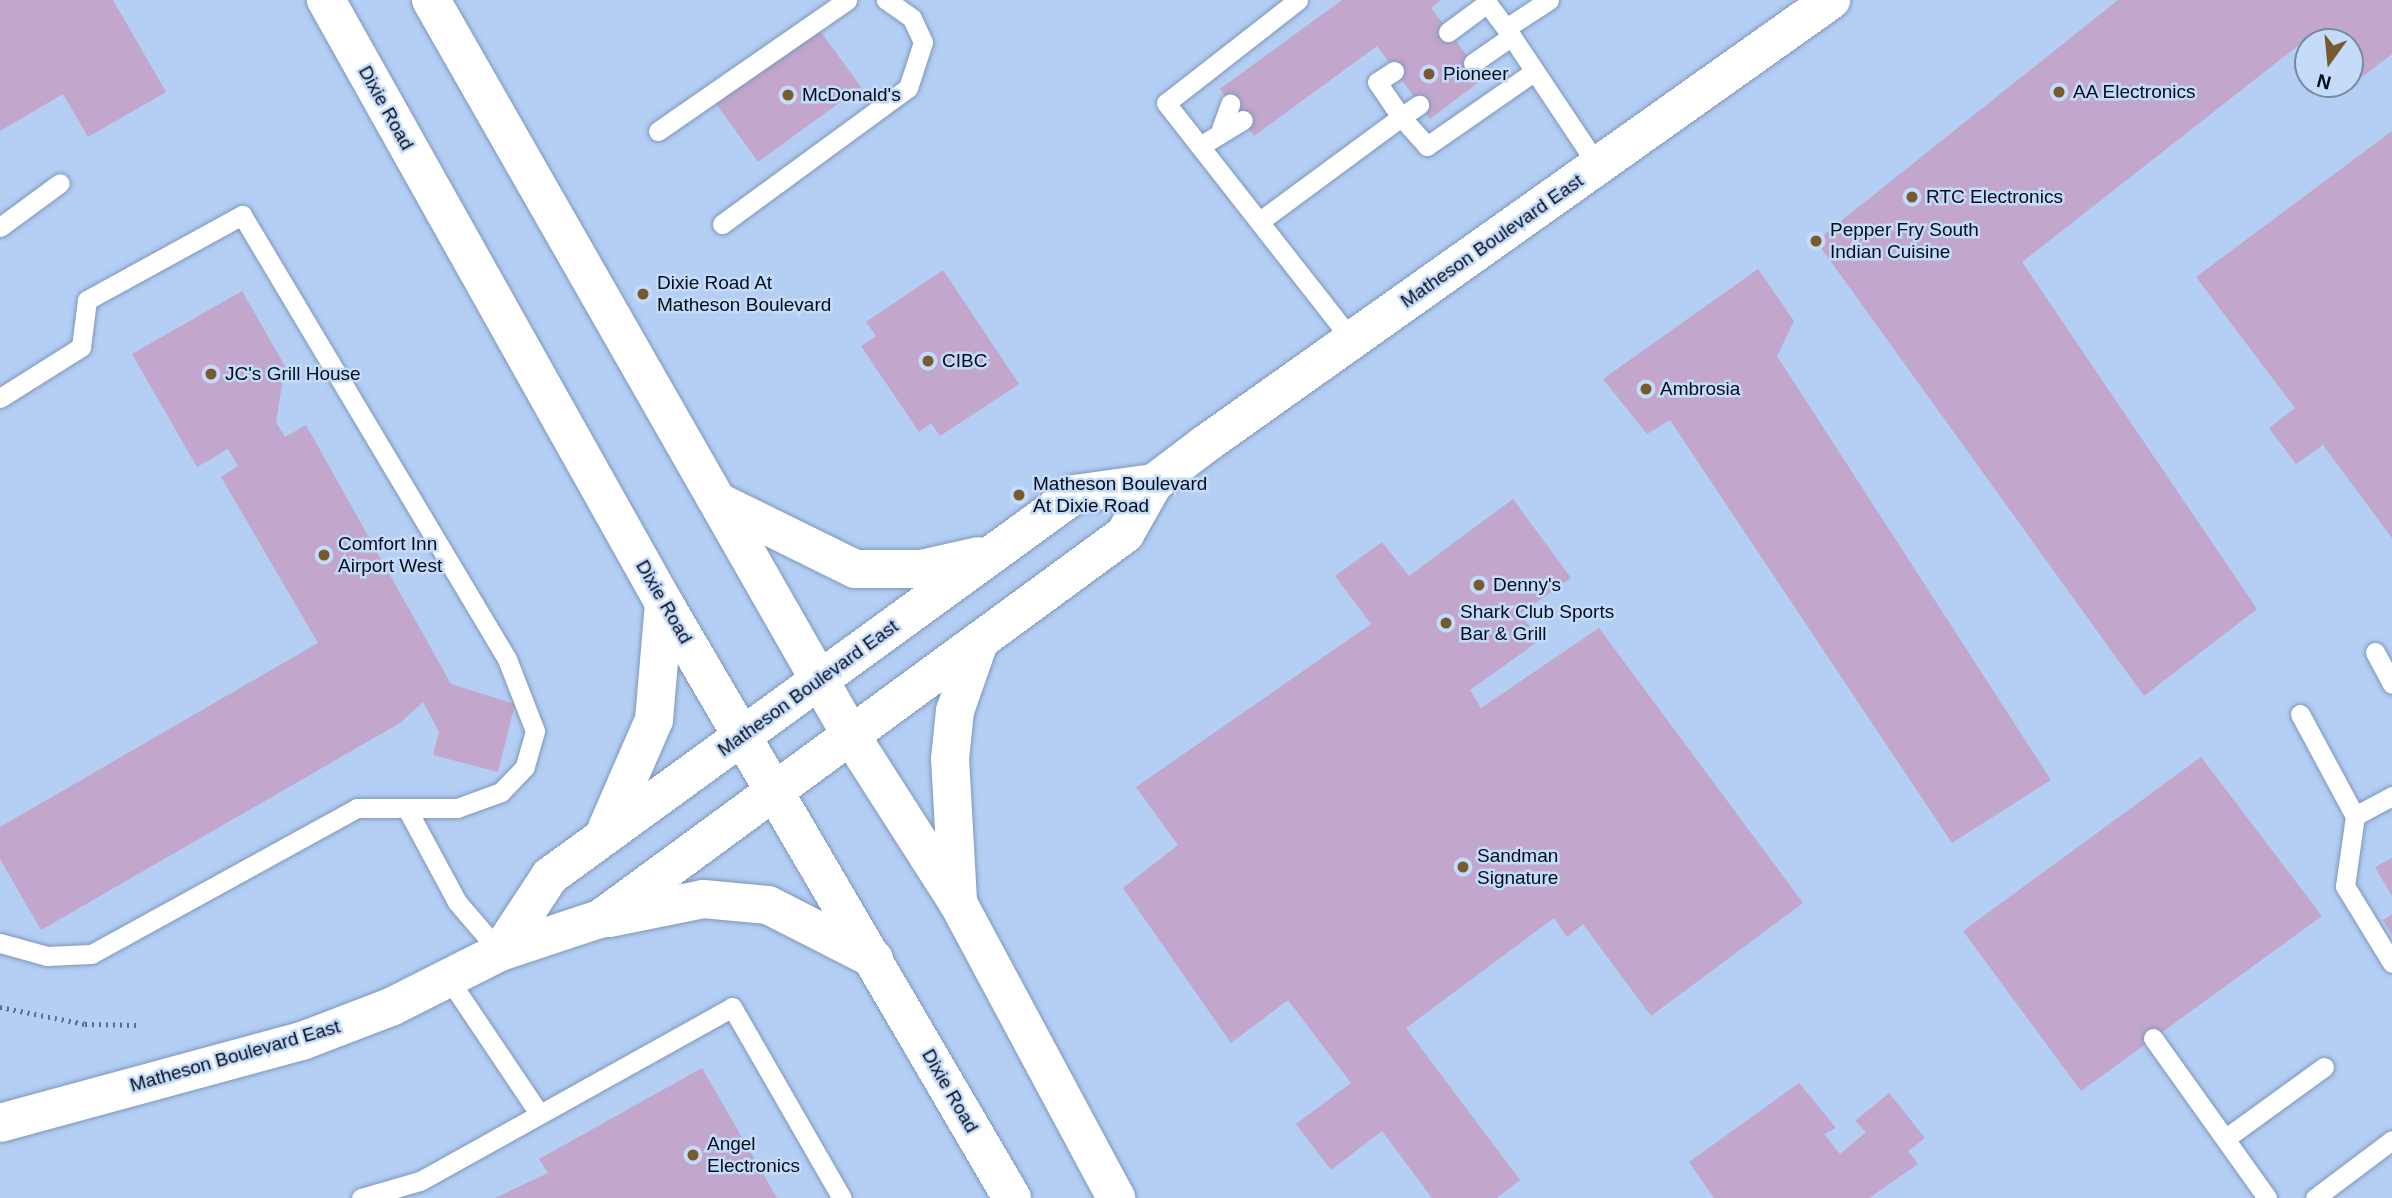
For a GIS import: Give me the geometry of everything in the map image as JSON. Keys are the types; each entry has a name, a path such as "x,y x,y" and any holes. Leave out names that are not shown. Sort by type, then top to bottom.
{"main road":[{"name":"Dixie Road","path":"326,0 664,603 776,789 1012,1198"},
{"path":"431,0 853,739 958,903 1116,1198"},
{"name":"Matheson Boulevard East","path":"0,1123 302,1041 448,978 500,952 600,919 776,789 853,739 1125,534 1154,483 1831,0"},
{"name":"Matheson Boulevard East","path":"500,952 550,877 1075,495 1154,483"},
{"path":"719,502 855,569 921,569 996,552"},
{"path":"600,840 632,782 654,719 664,603"},
{"path":"958,903 950,759 955,711 978,645"},
{"path":"600,919 703,899 768,905 874,959"}],"lane":[{"path":"659,131 847,0"},
{"path":"722,224 908,88 923,42 912,18 886,0"},
{"path":"1298,0 1166,103 1352,340"},
{"path":"1473,63 1549,0"},
{"path":"1448,32 1487,3 1598,166"},
{"path":"1394,71 1377,82 1401,117 1427,146 1535,71"},
{"path":"1221,129 1230,104"},
{"path":"1260,221 1419,104"},
{"path":"1200,146 1221,129 1243,120"},
{"path":"0,227 60,183"},
{"path":"0,398 81,347 87,300 242,215 507,659 535,730 525,767 501,792 457,808 357,808 90,954 47,956 0,943"},
{"path":"2375,652 2392,684"},
{"path":"2300,714 2355,816 2346,887 2392,962"},
{"path":"2355,816 2392,796"},
{"path":"407,809 457,902 500,952"},
{"path":"448,978 538,1112"},
{"path":"361,1198 420,1181 538,1112 732,1007 842,1198"},
{"path":"2153,1038 2267,1198"},
{"path":"2226,1138 2324,1067"},
{"path":"2315,1198 2392,1140"}],"path":[{"path":"0,1007 85,1024 141,1025"}],"building":[{"path":"0,0 113,0 166,92 88,137 63,94 0,131"},
{"path":"1342,0 1441,0 1431,8 1484,78 1430,119 1377,46 1254,136 1220,89"},
{"path":"2118,0 2392,0 2392,54 2364,75 2364,28 2294,28 2294,49 2022,262 2257,609 2144,696 1816,241"},
{"name":"McDonald's","path":"818,28 861,87 758,162 715,102"},
{"path":"2392,131 2392,538 2323,445 2296,464 2269,428 2295,408 2196,277"},
{"path":"1758,269 1794,321 1777,356 2051,780 1952,843 1670,420 1647,434 1603,379"},
{"path":"943,270 1019,384 940,436 931,423 919,432 861,346 876,336 866,322"},
{"name":"Comfort Inn Airport West","path":"242,291 285,366 276,422 285,437 306,425 451,684 515,704 498,772 433,755 439,732 423,702 400,723 41,930 0,859 0,827 318,643 221,477 238,466 228,449 197,467 132,354"},
{"name":"Sandman Signature","path":"1513,499 1571,578 1520,614 1540,640 1470,690 1481,708 1599,628 1803,903 1651,1016 1583,924 1567,937 1554,918 1406,1028 1520,1180 1497,1198 1432,1198 1382,1131 1331,1170 1296,1124 1351,1083 1288,1000 1231,1043 1123,888 1178,845 1136,787 1371,624 1335,576 1382,542 1409,576"},
{"path":"2201,757 2322,916 2081,1091 1963,931"},
{"path":"2392,858 2392,896 2375,867"},
{"path":"2392,914 2392,935 2383,920"},
{"path":"702,1068 777,1198 495,1198 548,1173 539,1159"},
{"path":"1799,1083 1836,1128 1824,1134 1840,1154 1866,1132 1855,1121 1889,1093 1925,1138 1908,1151 1918,1164 1869,1198 1714,1198 1689,1162"}],"place":[{"name":"Pioneer","path":"1429,74"},
{"name":"AA Electronics","path":"2059,92"},
{"name":"McDonald's","path":"788,95"},
{"name":"RTC Electronics","path":"1912,197"},
{"name":"Pepper Fry South Indian Cuisine","path":"1816,241"},
{"name":"Dixie Road At Matheson Boulevard","path":"643,294"},
{"name":"CIBC","path":"928,361"},
{"name":"JC's Grill House","path":"211,374"},
{"name":"Ambrosia","path":"1646,389"},
{"name":"Matheson Boulevard At Dixie Road","path":"1019,495"},
{"name":"Comfort Inn Airport West","path":"324,555"},
{"name":"Denny's","path":"1479,585"},
{"name":"Shark Club Sports Bar & Grill","path":"1446,623"},
{"name":"Sandman Signature","path":"1463,867"},
{"name":"Angel Electronics","path":"693,1155"}]}
